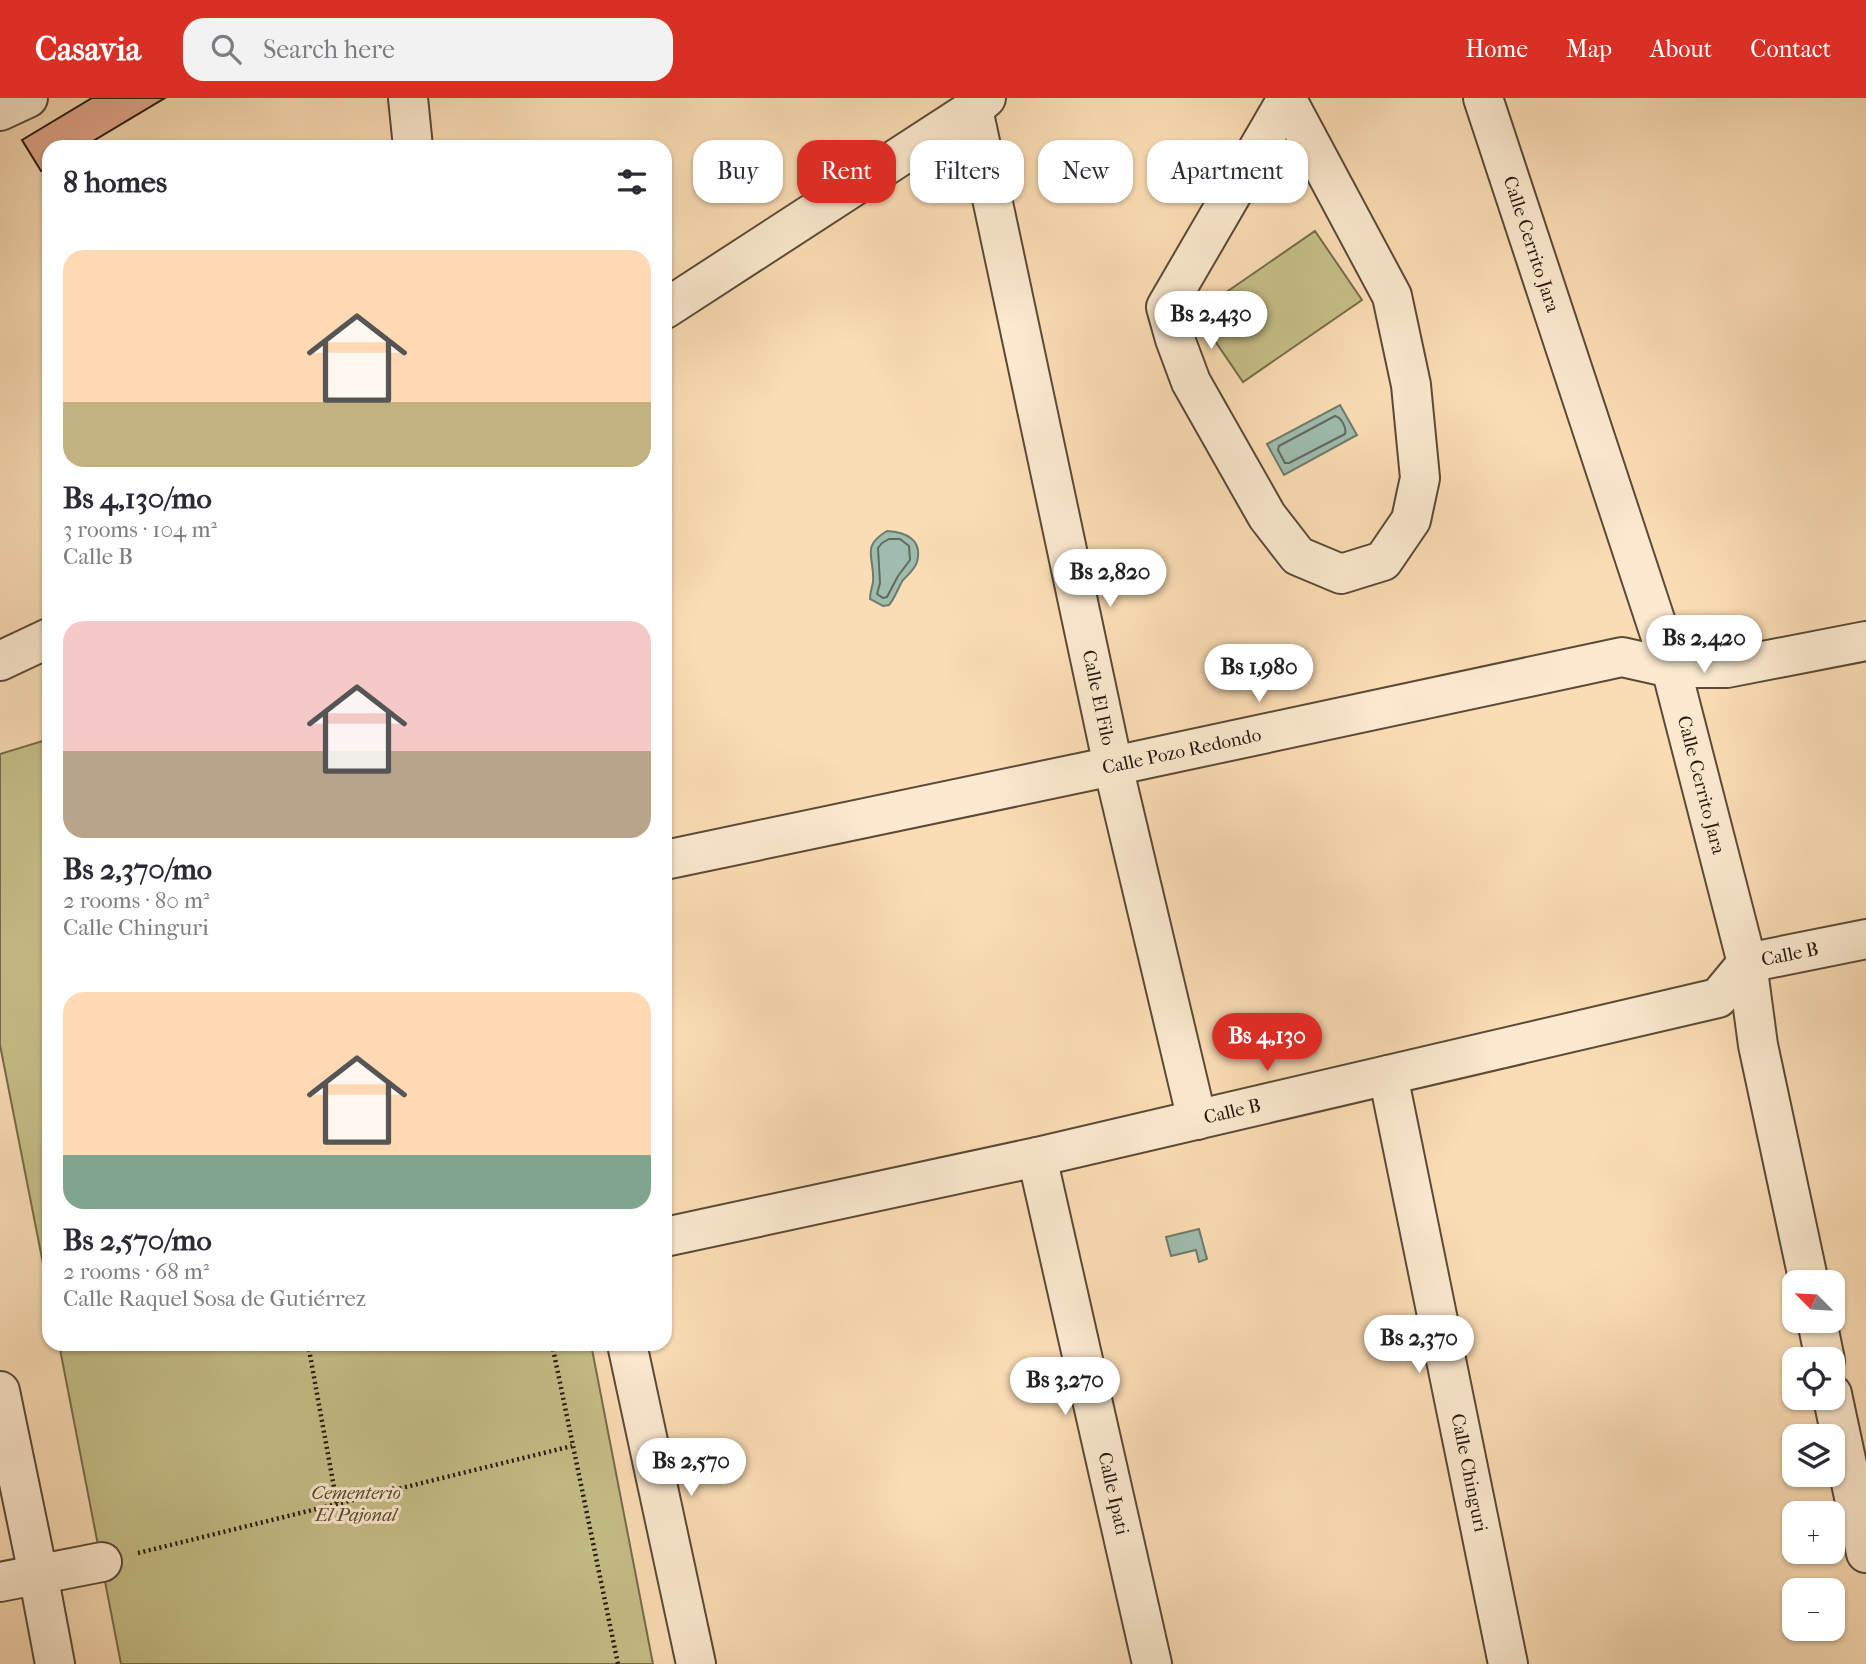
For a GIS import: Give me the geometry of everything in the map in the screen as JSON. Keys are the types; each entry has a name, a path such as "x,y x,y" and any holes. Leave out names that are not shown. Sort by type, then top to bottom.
{"street":[{"path":"0,111 28,98"},
{"path":"408,98 412,140"},
{"path":"1287,98 1392,296 1411,385 1420,478 1411,520 1383,561 1341,575 1298,556 1267,516 1191,382 1175,339 1167,307 1287,98"},
{"name":"Calle Cerrito Jara","path":"1483,98 1671,667 1747,963 1758,1045 1806,1270"},
{"path":"672,304 979,103"},
{"name":"Calle El Filo","path":"979,103 1113,766 1197,1119"},
{"path":"0,661 42,641"},
{"name":"Calle Pozo Redondo","path":"672,859 1622,657 1671,667 1727,668 1866,641"},
{"name":"Calle B","path":"672,1235 1037,1157 1718,998 1747,963 1866,939"},
{"name":"Calle Chinguri","path":"1388,1075 1508,1664"},
{"name":"Calle Ipati","path":"1037,1157 1152,1664"},
{"path":"629,1351 696,1664"},
{"path":"0,1391 55,1664"},
{"path":"1835,1410 1866,1553"},
{"path":"0,1582 102,1562"}],"path":[{"path":"308,1351 337,1504"},
{"path":"553,1351 618,1664"},
{"path":"102,1562 572,1446"}],"green space":[{"path":"1315,231 1362,300 1243,382 1196,313"},
{"path":"42,741 42,1258 0,1045 0,754"},
{"name":"Cementerio El Pajonal","path":"60,1351 592,1351 653,1664 121,1664"}],"water":[{"path":"1340,405 1357,435 1284,475 1267,444"},
{"path":"887,531 911,538 918,554 915,567 903,580 889,605 883,606 870,599 873,582 871,548"},
{"path":"1199,1229 1207,1259 1199,1262 1196,1250 1171,1256 1166,1237"}],"building":[{"path":"92,98 165,98 95,140 42,140 41,171 22,140"}]}
